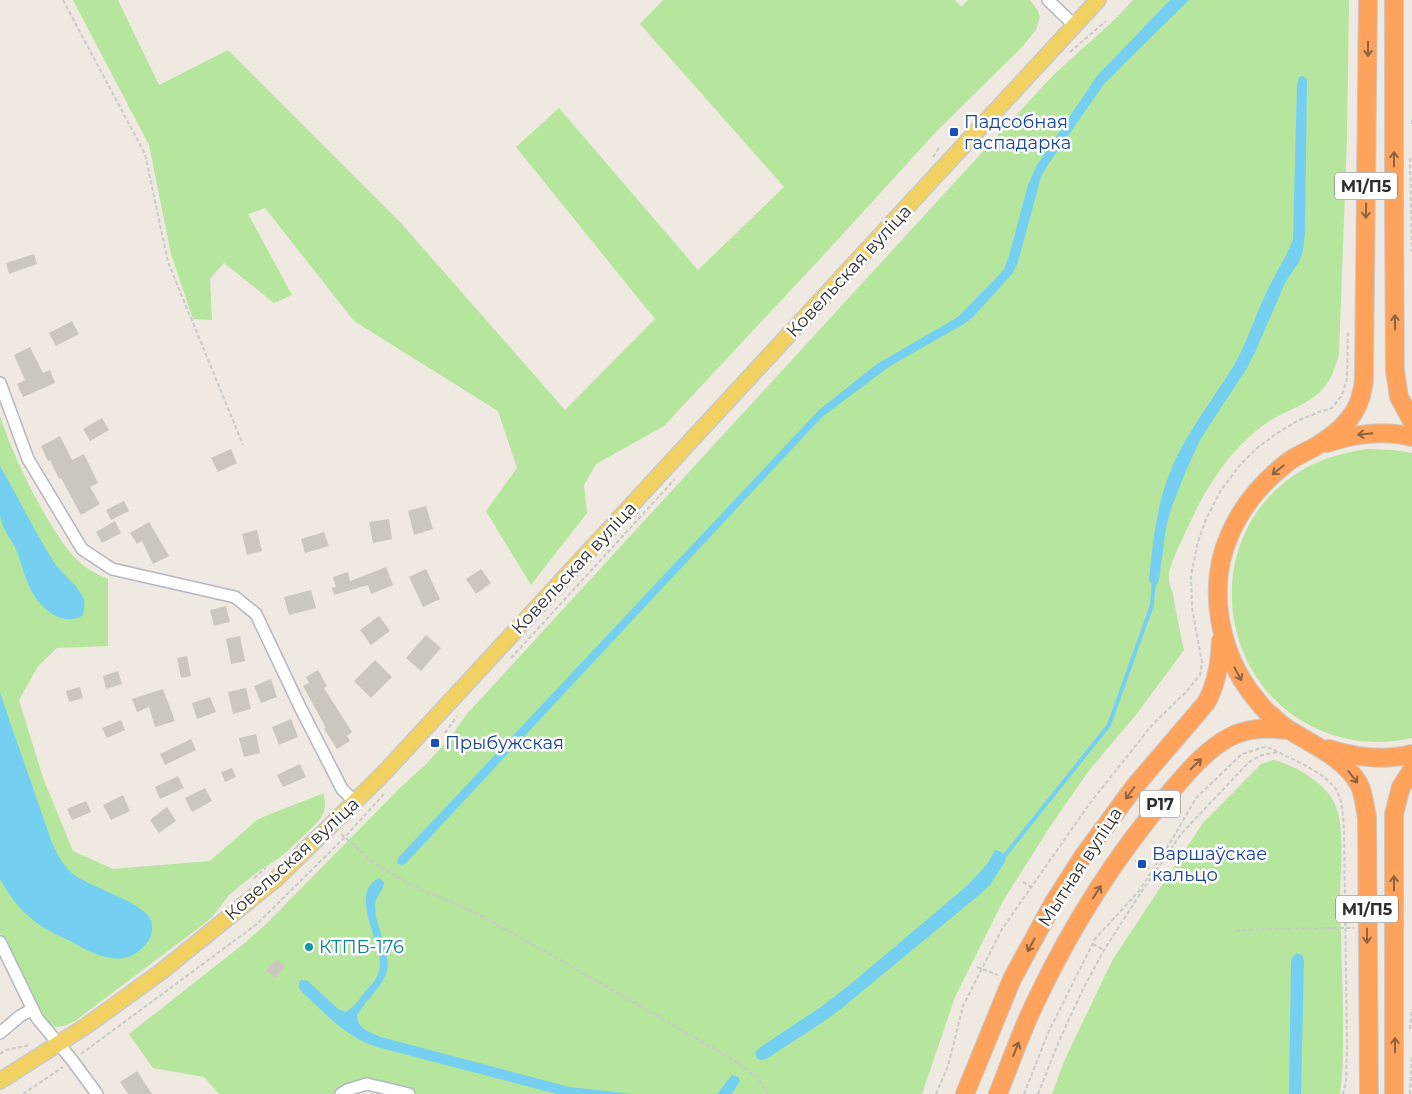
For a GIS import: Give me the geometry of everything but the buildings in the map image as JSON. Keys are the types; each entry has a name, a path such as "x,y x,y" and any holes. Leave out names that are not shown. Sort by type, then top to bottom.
{"highway":[{"name":"М1/П5","path":"1319,445 1346,424 1356,408 1362,392 1364,372 1368,0"},
{"name":"М1/П5","path":"1394,0 1395,371 1399,396 1412,421"},
{"name":"М1/П5","path":"1369,1094 1366,817 1360,785 1344,765 1317,745 1289,730 1265,710 1245,686 1230,658 1221,628 1218,597 1220,566 1229,536 1244,506 1265,481 1290,460 1319,445 1347,436 1376,433 1412,437"},
{"name":"Мытная вуліца","path":"965,1094 1012,980 1054,902 1082,858 1135,786 1206,703 1213,691 1220,655 1221,628"},
{"name":"Мытная вуліца","path":"998,1094 1039,995 1071,933 1122,853 1157,808 1184,776 1217,745 1247,730 1268,728 1289,730"},
{"name":"М1/П5","path":"1317,745 1346,754 1378,758 1412,754"},
{"name":"М1/П5","path":"1394,1094 1394,814 1401,787 1412,770"}],"main road":[{"name":"Ковельская вуліца","path":"0,1081 54,1039 86,1026 162,971 269,884 384,774 1098,0"}],"street":[{"path":"1048,0 1074,25"},
{"path":"0,383 28,459 82,549 112,569 235,597 256,614 300,707 342,788 355,802"},
{"path":"0,942 38,1018 97,1094"},
{"path":"0,1032 20,1016 33,1009"},
{"path":"341,1094 347,1090 367,1084 409,1094"}],"path":[{"path":"63,0 145,154 168,262 243,445"},
{"path":"931,161 940,146"},
{"path":"1410,158 1412,252"},
{"path":"936,1094 948,1066 963,1006 1002,929 1090,803 1154,724 1200,675 1202,663 1192,608 1191,575 1198,542 1206,519 1222,490 1240,465 1257,448 1297,421 1332,408 1342,395 1347,380 1348,331"},
{"path":"1024,1094 1048,1032 1092,943 1139,890 1196,798 1242,754 1264,747 1278,752 1321,775 1338,792 1342,808 1344,828 1347,1046 1346,1082 1343,1094"},
{"path":"1038,1094 1059,1041 1082,991 1104,950 1181,834 1248,762 1262,755 1278,752"},
{"path":"23,1094 258,924 344,838 388,790"},
{"path":"333,824 344,838 375,864 417,888 472,911 737,1062 756,1076 768,1094"},
{"path":"1122,853 1155,872"},
{"path":"252,880 268,867"},
{"path":"1023,882 1031,887"},
{"path":"1236,931 1367,927"},
{"path":"1092,943 1104,950"},
{"path":"978,967 1012,980"},
{"path":"0,1054 6,1050 54,1039"},
{"path":"1410,1094 1412,1056"}],"green space":[{"path":"73,0 118,0 159,85 228,50 400,222 565,410 655,319 516,147 559,108 698,270 784,187 640,24 663,0 955,0 961,7 968,0 1030,0 1040,17 1036,30 1022,47 935,133 664,426 596,464 584,485 587,513 531,585 486,511 517,468 498,411 354,321 265,208 248,214 292,295 274,303 224,263 210,279 212,320 193,319 171,254 149,145"},
{"path":"1133,0 1349,0 1347,136 1339,354 1330,379 1321,391 1316,396 1265,424 1238,448 1216,476 1197,507 1169,572 1169,583 1173,594 1184,650 1135,716 1090,769 1051,825 1003,901 955,997 922,1094 409,1094 367,1084 341,1094 219,1094 204,1077 153,1068 129,1034 264,926 426,764 450,738 467,714 1044,85"},
{"path":"0,416 27,481 60,539 79,562 108,579 108,646 57,648 38,666 19,700 43,778 73,851 113,869 210,861 258,819 324,793 324,812 320,819 282,856 256,873 229,895 205,923 75,1021 60,1027 47,1024 38,1016 0,933"},
{"path":"1368,449 1412,453 1412,738 1387,742 1361,741 1325,732 1313,727 1282,707 1259,680 1242,649 1233,616 1232,581 1239,547 1255,515 1279,487 1310,466 1332,457"},
{"path":"1273,760 1299,770 1316,781 1330,795 1338,812 1341,836 1340,900 1343,1010 1343,1062 1340,1094 1052,1094 1065,1059 1113,959 1203,823 1261,764"}],"water":[{"path":"1170,0 1189,0 1104,84 1047,166 1041,177 1018,262 1013,273 972,318 890,366 822,417 407,862 403,865 398,864 399,857 819,410 877,364 958,317 999,275 1004,269 1009,256 1028,185 1037,165 1097,76"},
{"path":"1303,76 1307,79 1307,82 1305,232 1303,251 1299,262 1286,281 1247,368 1200,440 1185,473 1166,528 1159,580 1157,584 1153,585 1149,579 1154,539 1161,500 1169,475 1190,433 1238,358 1267,291 1293,240 1297,85 1299,77"},
{"path":"0,466 55,564 82,595 84,600 83,615 76,618 63,619 44,608 35,597 26,579 15,547 1,520"},
{"path":"0,693 57,854 73,874 138,907 151,920 152,930 150,937 147,943 136,953 118,959 108,958 89,951 51,932 23,911 0,879"},
{"path":"995,850 1002,852 1006,860 990,885 979,895 823,1022 766,1059 760,1060 757,1058 755,1053 759,1048 821,1007 968,885 988,863"},
{"path":"379,878 384,882 375,906 386,948 388,965 383,979 357,1015 359,1024 362,1027 381,1037 569,1087 633,1094 557,1094 377,1047 356,1038 337,1024 303,993 299,984 301,980 308,981 338,1009 345,1012 356,1004 373,983 379,971 380,960 366,908 366,896 370,886"},
{"path":"1296,953 1302,955 1304,961 1301,1094 1289,1094 1291,962"},
{"path":"732,1075 738,1077 740,1081 732,1094 717,1094"}],"waterway":[{"path":"1002,859 1109,725 1152,605 1154,581"}],"place":[{"name":"Падсобная гаспадарка","path":"954,132"},
{"name":"Прыбужская","path":"435,743"},
{"name":"Варшаўскае кальцо","path":"1142,864"},
{"name":"КТПБ-176","path":"309,947"}]}
